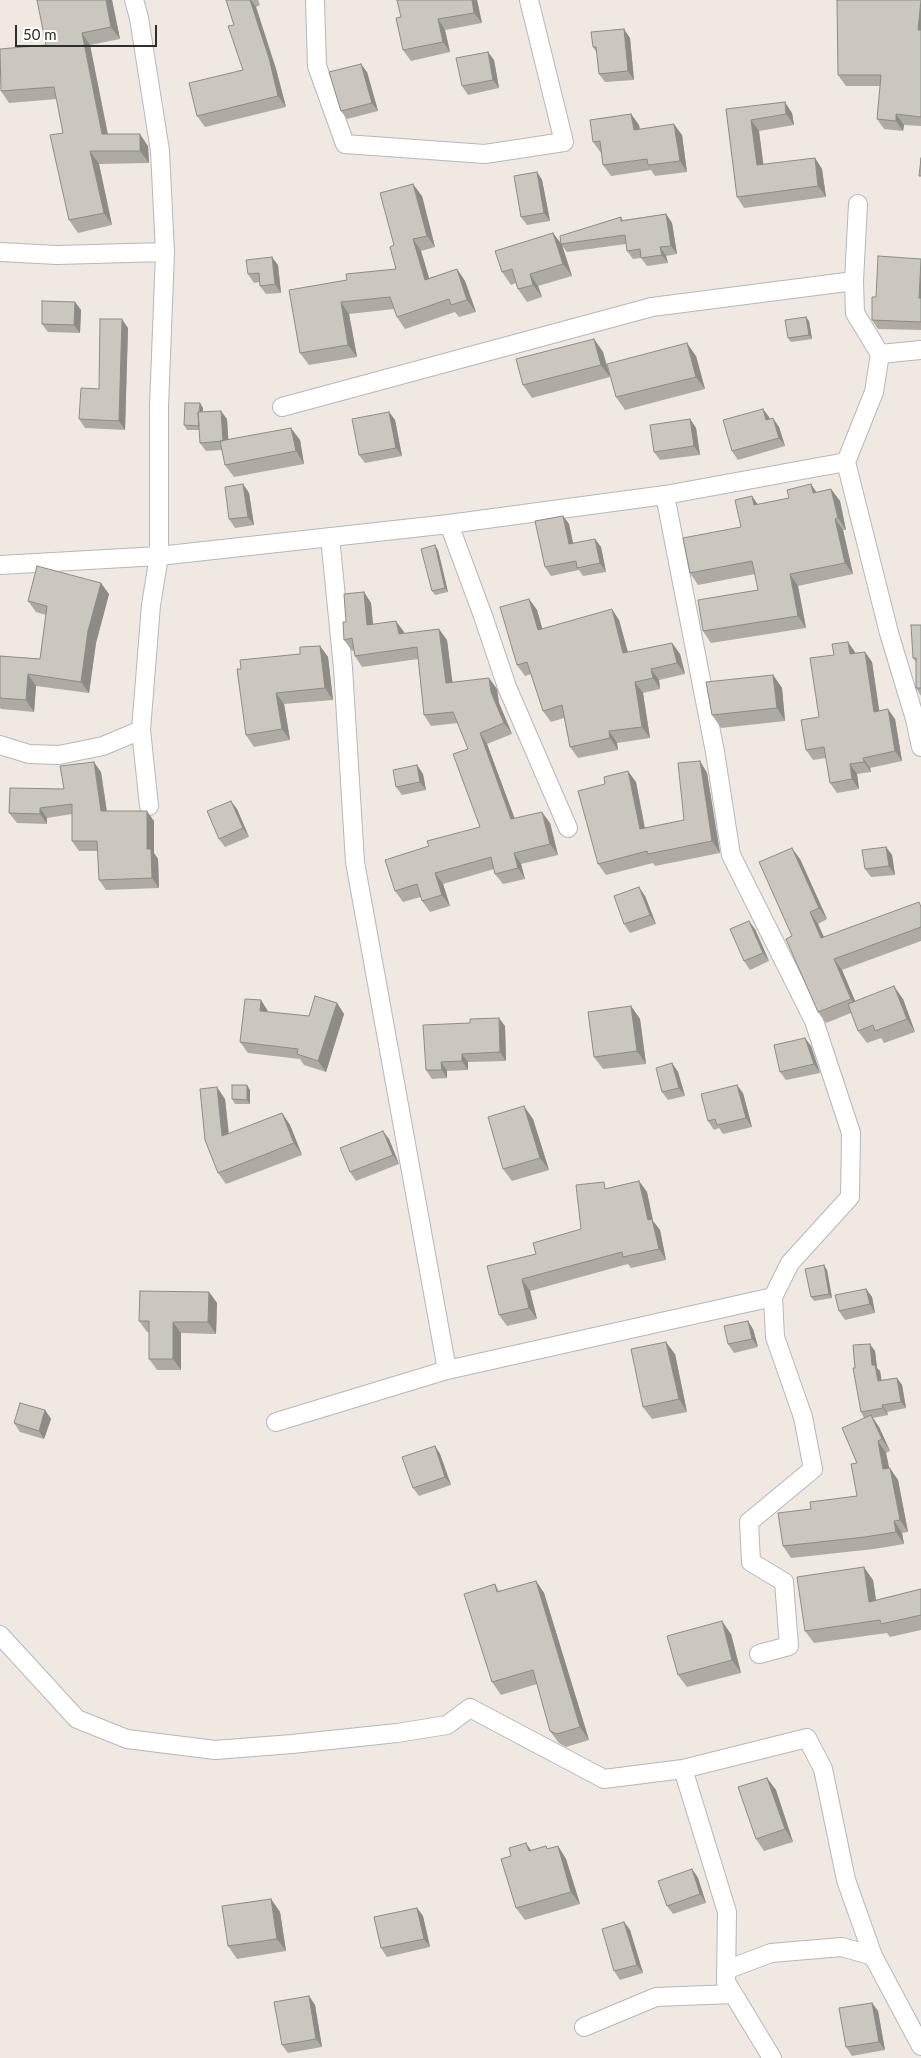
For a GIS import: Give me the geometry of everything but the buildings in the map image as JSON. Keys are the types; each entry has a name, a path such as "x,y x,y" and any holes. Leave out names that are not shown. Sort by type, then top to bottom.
{"street":[{"path":"134,0 160,151 165,252 159,407 159,556 151,605 141,730 149,806"},
{"path":"315,0 317,66 345,144 485,154 564,142 529,0"},
{"path":"858,204 854,281 855,313 880,354 874,392 846,462 889,633 915,719 921,747"},
{"path":"0,252 57,255 165,252"},
{"path":"282,407 652,307 854,281"},
{"path":"880,354 921,350"},
{"path":"0,564 159,556 449,524 665,495 846,462"},
{"path":"665,495 715,752 731,854 814,1021 851,1133 850,1197 790,1263 773,1297 775,1337 803,1417 813,1470 750,1522 751,1562 784,1582 788,1646 759,1654"},
{"path":"449,524 483,616 506,688 568,828"},
{"path":"330,537 343,668 355,862 447,1370"},
{"path":"0,745 29,754 60,754 103,746 141,730"},
{"path":"276,1422 447,1370 773,1297"},
{"path":"0,1635 77,1720 127,1739 215,1750 292,1744 397,1733 447,1724 470,1708 604,1779 684,1769 807,1738 823,1769 846,1880 873,1956 921,2046"},
{"path":"684,1769 727,1912 726,1982 772,2058"},
{"path":"726,1970 771,1953 842,1947 873,1956"},
{"path":"584,2028 656,1997 733,1994"}]}
